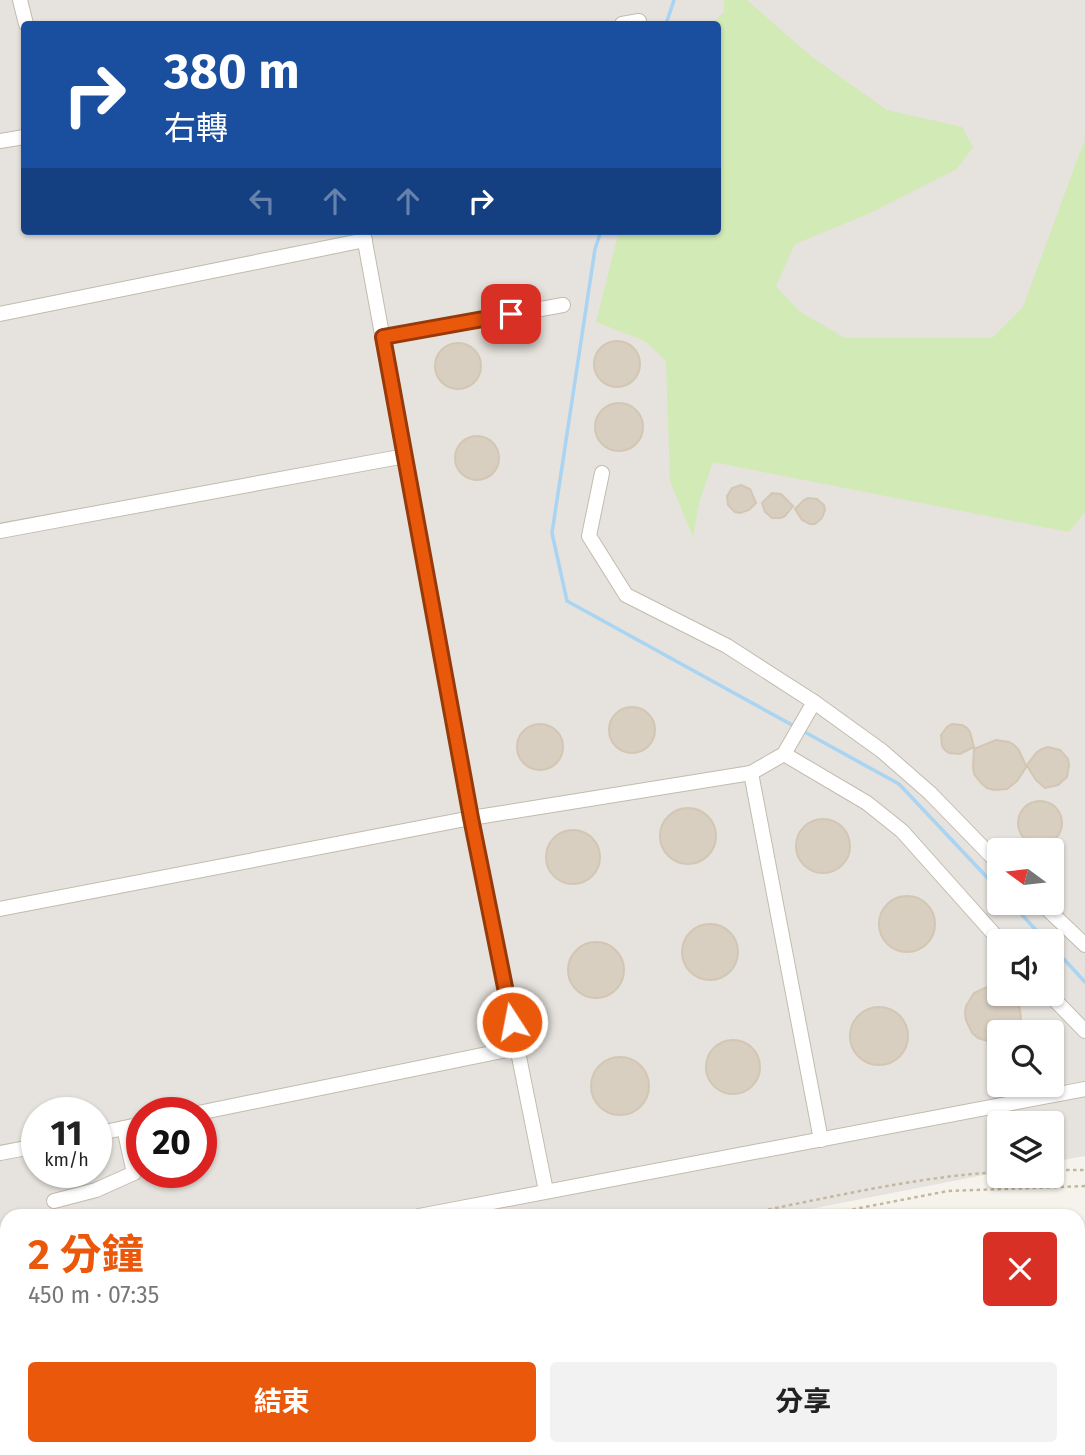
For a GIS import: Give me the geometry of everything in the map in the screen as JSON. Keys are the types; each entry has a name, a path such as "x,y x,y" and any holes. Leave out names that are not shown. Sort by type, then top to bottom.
{"street":[{"path":"20,0 25,21"},
{"path":"0,141 21,138"},
{"path":"0,314 364,235 471,818 547,1191"},
{"path":"383,337 562,305"},
{"path":"0,531 405,456"},
{"path":"602,473 589,536 626,595 727,646 814,702 882,751 930,793 987,852"},
{"path":"0,909 471,818 751,773 784,754 814,702"},
{"path":"784,754 867,803 902,831 989,929"},
{"path":"751,773 821,1140"},
{"path":"1054,915 1085,945"},
{"path":"1061,1006 1085,1031"},
{"path":"217,1109 517,1048"},
{"path":"455,1209 1085,1089"},
{"path":"54,1201 96,1190 134,1173 124,1128 112,1131"},
{"path":"0,1153 21,1149"}],"path":[{"path":"1064,1170 1085,1170"},
{"path":"771,1209 914,1182 987,1173"},
{"path":"854,1209 948,1191 1085,1186"}],"shaded area":[{"path":"0,0 1085,0 1085,1156 1064,1160 1064,1111 987,1111 987,1174 811,1209 0,1209"}],"green space":[{"path":"724,0 747,0 812,57 887,110 962,127 973,147 957,169 868,214 795,244 776,286 799,311 845,338 992,338 1023,307 1085,141 1085,512 1069,532 713,462 699,503 693,537 670,481 666,361 645,341 596,322 618,235 721,235 721,21 714,21 724,12"}],"building":[{"path":"617,341 633,348 640,364 633,380 617,387 601,380 594,364 601,348"},
{"path":"458,343 474,350 481,366 474,382 458,389 442,382 435,366 442,350"},
{"path":"619,403 636,410 643,427 636,444 619,451 602,444 595,427 602,410"},
{"path":"477,436 493,442 499,458 493,474 477,480 461,474 455,458 461,442"},
{"path":"741,485 750,489 756,503 749,510 740,513 728,505 727,496 732,488"},
{"path":"772,493 781,494 793,506 781,518 772,518 765,512 762,503"},
{"path":"808,498 817,499 824,505 822,518 815,524 802,520 795,509"},
{"path":"632,707 648,714 655,730 648,746 632,753 616,746 609,730 616,714"},
{"path":"540,724 556,731 563,747 556,763 540,770 524,763 517,747 524,731"},
{"path":"952,724 967,728 974,747 960,754 945,750 941,735"},
{"path":"996,740 1014,745 1026,766 1042,749 1048,747 1060,750 1068,759 1067,777 1058,785 1045,788 1027,766 1017,781 1007,789 987,788 974,774 974,749"},
{"path":"1040,801 1056,807 1062,823 1056,838 1024,838 1018,823 1024,807"},
{"path":"688,808 699,810 708,816 714,825 714,847 708,856 699,862 688,864 677,862 668,856 662,847 660,836 662,825 668,816 677,810"},
{"path":"823,819 842,827 850,846 842,865 823,873 804,865 796,846 804,827"},
{"path":"578,830 588,834 596,842 600,857 596,872 588,880 568,884 558,880 550,872 546,852 550,842 558,834"},
{"path":"907,896 918,898 927,904 933,913 933,935 927,944 918,950 907,952 896,950 887,944 881,935 879,924 881,913 887,904 896,898"},
{"path":"710,924 730,932 738,952 730,972 710,980 690,972 682,952 690,932"},
{"path":"591,942 601,942 616,950 622,959 622,981 616,990 601,998 591,998 573,986 568,975 568,965 580,947"},
{"path":"987,987 987,1006 1019,1006 1020,1020 987,1020 987,1041 978,1038 972,1033 965,1013 974,993"},
{"path":"879,1007 890,1009 903,1020 908,1036 906,1047 895,1060 879,1065 868,1063 855,1052 850,1036 852,1025 863,1012"},
{"path":"738,1040 748,1044 756,1052 760,1067 756,1082 748,1090 728,1094 718,1090 710,1082 706,1062 710,1052 718,1044"},
{"path":"620,1057 636,1062 644,1070 649,1086 644,1102 636,1110 620,1115 604,1110 596,1102 591,1086 596,1070 604,1062"}],"waterway":[{"path":"667,21 674,0"},
{"path":"600,235 595,249 552,533 567,601 794,726"},
{"path":"801,730 899,784 987,877"},
{"path":"1022,915 1035,929"},
{"path":"1064,959 1085,982"}],"route":[{"path":"511,314 383,337 471,818 512,1022"}]}
